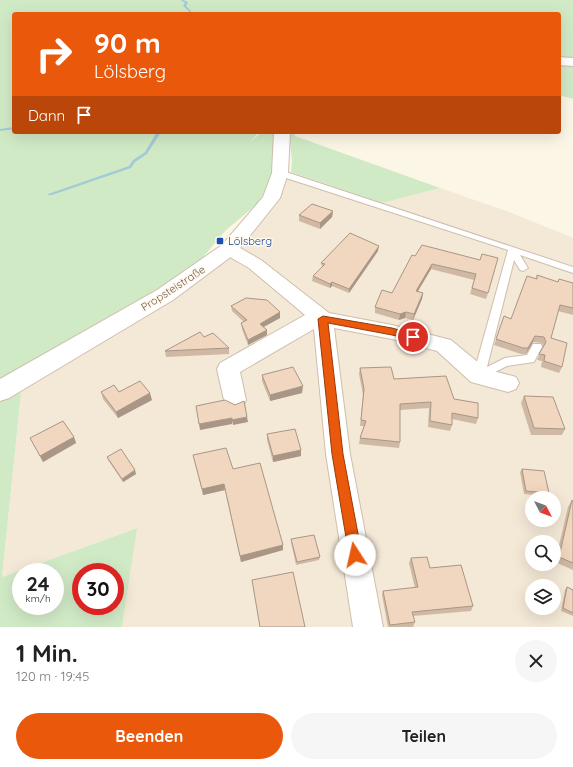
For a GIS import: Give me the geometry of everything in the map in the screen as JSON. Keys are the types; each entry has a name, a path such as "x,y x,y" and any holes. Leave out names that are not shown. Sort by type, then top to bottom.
{"street":[{"path":"561,61 573,62"},
{"name":"Propsteistraße","path":"0,391 165,295 229,249 252,223 271,198 280,173 282,134"},
{"path":"229,249 254,264 321,318 392,332 444,345 479,376 508,383"},
{"path":"235,400 228,369 321,318"},
{"path":"321,318 338,454 368,627"}],"lane":[{"path":"280,173 573,270"},
{"path":"513,249 523,268"},
{"path":"479,376 513,249"},
{"path":"479,376 504,362 530,359 537,347"}],"shaded area":[{"path":"291,172 382,203 440,188 512,213 573,238 573,627 122,627 136,528 40,563 12,563 12,573 2,577 22,384 178,292 273,203"}],"green space":[{"path":"0,0 573,0 573,60 561,58 561,12 12,12 12,134 257,134 250,142 260,134 279,134 271,180 257,204 225,231 193,269 8,379 21,393 2,577 12,573 12,615 64,615 64,563 41,563 137,528 124,614 124,563 72,563 72,615 124,615 122,627 0,627"},
{"path":"561,61 573,62 573,99 561,96"},
{"path":"289,134 295,134 295,136 440,188 382,203 291,172 292,161"}],"building":[{"path":"312,204 333,211 320,223 299,215"},
{"path":"350,233 379,246 349,289 332,282 330,284 313,276 325,264 321,263"},
{"path":"422,245 480,260 482,254 498,258 488,293 472,288 476,274 432,264 416,291 423,293 414,314 406,312 400,314 375,307 382,290 392,293 412,255 415,256"},
{"path":"537,275 558,282 559,279 573,283 573,308 560,305 551,338 567,343 562,367 544,361 545,355 539,354 546,342 544,337 535,336 528,348 523,348 496,339 504,316 511,319 527,276 537,279"},
{"path":"246,298 267,300 280,312 260,324 267,330 248,340 241,323 247,320 231,306"},
{"path":"200,332 204,337 213,333 229,348 165,351"},
{"path":"293,367 303,386 270,395 262,375"},
{"path":"391,367 394,379 446,376 454,399 478,403 478,418 452,413 452,425 430,421 431,402 400,404 400,442 360,438 366,421 361,420 364,389 360,368"},
{"path":"140,381 150,393 116,412 101,392 114,385 119,392"},
{"path":"524,396 553,397 565,429 534,428"},
{"path":"225,400 235,405 244,401 247,417 199,424 196,406"},
{"path":"63,421 74,437 40,456 30,438"},
{"path":"295,429 301,450 273,456 267,434"},
{"path":"226,448 233,469 260,463 283,545 240,556 224,484 202,489 193,455"},
{"path":"121,449 135,470 122,479 107,457"},
{"path":"522,469 544,471 549,491 526,491"},
{"path":"572,500 573,563 561,558 561,548"},
{"path":"314,535 320,557 297,562 291,539"},
{"path":"427,557 430,568 461,565 473,606 412,612 415,622 390,625 383,591 418,587 411,558"},
{"path":"293,572 305,627 260,627 252,580"},
{"path":"567,587 573,590 573,613 563,608"}],"waterway":[{"path":"181,0 187,3 184,6 190,12"},
{"path":"0,130 12,128"},
{"path":"50,194 130,167 134,161 146,153 158,134"}],"place":[{"name":"Lölsberg","path":"220,241"}],"route":[{"path":"355,555 338,454 323,319 413,337"}]}
